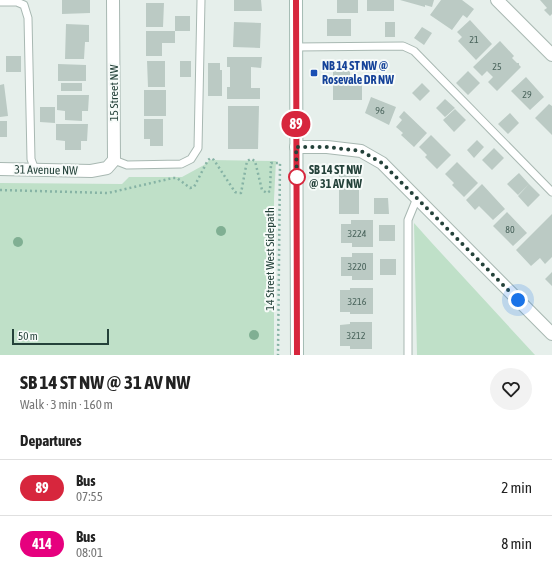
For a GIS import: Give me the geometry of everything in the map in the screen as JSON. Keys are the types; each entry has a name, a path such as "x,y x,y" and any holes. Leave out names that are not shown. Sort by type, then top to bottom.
{"street":[{"name":"15 Street NW","path":"114,0 114,160"},
{"path":"296,0 298,355"},
{"path":"497,0 552,55"},
{"path":"296,147 327,147 361,151 382,163 552,334"},
{"name":"31 Avenue NW","path":"0,169 92,171 107,168 114,160"}],"lane":[{"path":"114,160 127,165 168,166 181,164 191,159 198,148 201,0"},
{"path":"0,2 17,2 24,5 28,18 31,159 35,170"},
{"path":"296,47 403,46 414,51 552,192"},
{"path":"408,355 408,220 417,198"}],"path":[{"name":"14 Street West Sidepath","path":"0,190 108,193 173,178 177,178 190,188 194,187 208,160 211,158 214,160 235,192 238,194 241,193 247,161 251,159 255,161 262,190 267,193 270,191 271,163 280,163 278,355"}],"green space":[{"path":"210,160 276,161 274,199 274,355 0,355 0,183 122,184 129,177 182,177"},
{"path":"414,223 431,242 535,355 417,355"}],"building":[{"path":"62,0 90,0 90,13 62,14"},
{"path":"234,0 261,0 262,11 234,11"},
{"path":"337,0 358,0 358,13 337,13"},
{"path":"367,0 394,0 394,11 367,11"},
{"path":"400,0 434,0 432,7 425,5 425,7"},
{"path":"441,0 462,0 474,9 467,18 463,15 452,30 430,15"},
{"path":"540,0 552,0 552,14 550,16 544,10 547,8"},
{"path":"146,3 164,3 163,27 146,27"},
{"path":"175,16 190,16 190,31 175,31"},
{"path":"327,19 351,19 351,36 327,36"},
{"path":"470,20 492,44 476,60 458,41 462,37 457,32"},
{"path":"234,22 261,23 260,48 233,47"},
{"path":"385,22 395,22 395,37 385,37"},
{"path":"66,24 89,25 89,42 85,42 84,59 65,59"},
{"path":"422,27 432,33 424,45 414,38"},
{"path":"146,31 175,31 175,43 162,43 162,56 146,56"},
{"path":"500,41 514,56 512,58 519,63 521,67 497,91 488,82 493,77 487,71 482,76 473,67"},
{"path":"6,56 21,56 21,72 6,72"},
{"path":"227,57 262,57 261,68 251,67 251,88 260,88 260,99 227,99 227,87 230,87 230,67 227,67"},
{"path":"147,61 165,61 165,87 148,87"},
{"path":"180,61 191,61 191,77 180,77"},
{"path":"208,63 220,63 220,70 222,70 222,96 208,96"},
{"path":"58,64 86,65 86,81 58,81"},
{"path":"333,69 350,69 350,84 362,84 362,100 333,100"},
{"path":"468,71 480,83 468,95 456,83"},
{"path":"526,77 544,97 530,110 511,91"},
{"path":"61,83 82,83 82,91 61,91"},
{"path":"422,83 430,91 420,101 412,93"},
{"path":"4,84 8,116 0,117 0,85"},
{"path":"144,90 166,90 166,116 144,116"},
{"path":"57,95 89,95 88,111 82,111 82,121 65,120 65,111 57,110"},
{"path":"371,97 396,107 389,125 365,113"},
{"path":"445,99 455,108 445,117 436,108"},
{"path":"549,104 552,106 552,135 535,118"},
{"path":"228,106 259,106 258,149 228,149"},
{"path":"40,107 55,107 55,123 40,122"},
{"path":"455,109 466,120 454,132 443,120"},
{"path":"404,111 427,133 414,147 401,135 403,133 396,127 402,120 399,117"},
{"path":"510,113 519,123 508,134 498,124"},
{"path":"144,119 163,119 163,146 150,146 150,139 144,139"},
{"path":"0,121 7,121 7,137 0,137"},
{"path":"56,124 88,124 87,141 81,141 81,150 65,150 65,141 56,140"},
{"path":"431,135 451,155 437,169 425,157 427,155 419,147"},
{"path":"477,140 484,147 474,158 467,150"},
{"path":"494,148 504,158 492,170 482,160"},
{"path":"457,162 478,183 464,197 452,185 454,183 445,174"},
{"path":"519,173 529,184 518,195 507,184"},
{"path":"339,174 359,174 359,214 339,214"},
{"path":"482,184 505,209 493,220 479,206 475,210 466,200"},
{"path":"529,184 540,195 528,207 518,196"},
{"path":"374,198 388,198 389,214 374,214"},
{"path":"507,212 527,233 513,246 493,226"},
{"path":"552,214 552,257 545,264 540,258 531,266 516,250"},
{"path":"351,220 373,220 373,247 352,247 352,243 341,243 341,224 351,224"},
{"path":"379,225 395,225 395,241 379,241"},
{"path":"352,253 373,253 373,280 352,280 352,276 341,276 341,257 352,257"},
{"path":"380,259 396,259 396,275 380,275"},
{"path":"552,272 552,286 545,279"},
{"path":"350,288 373,288 373,314 350,314 350,312 340,312 340,290 350,290"},
{"path":"350,322 372,322 372,349 350,349 350,346 340,346 340,325 350,324"}],"bus line":[{"name":"89","path":"296,0 297,355"}],"place":[{"name":"NB 14 ST NW @ Rosevale DR NW","path":"314,73"},
{"name":"SB 14 ST NW @ 31 AV NW","path":"297,177"}],"route":[{"path":"297,177 297,179 296,147 327,147 361,151 382,163 518,300"}]}
